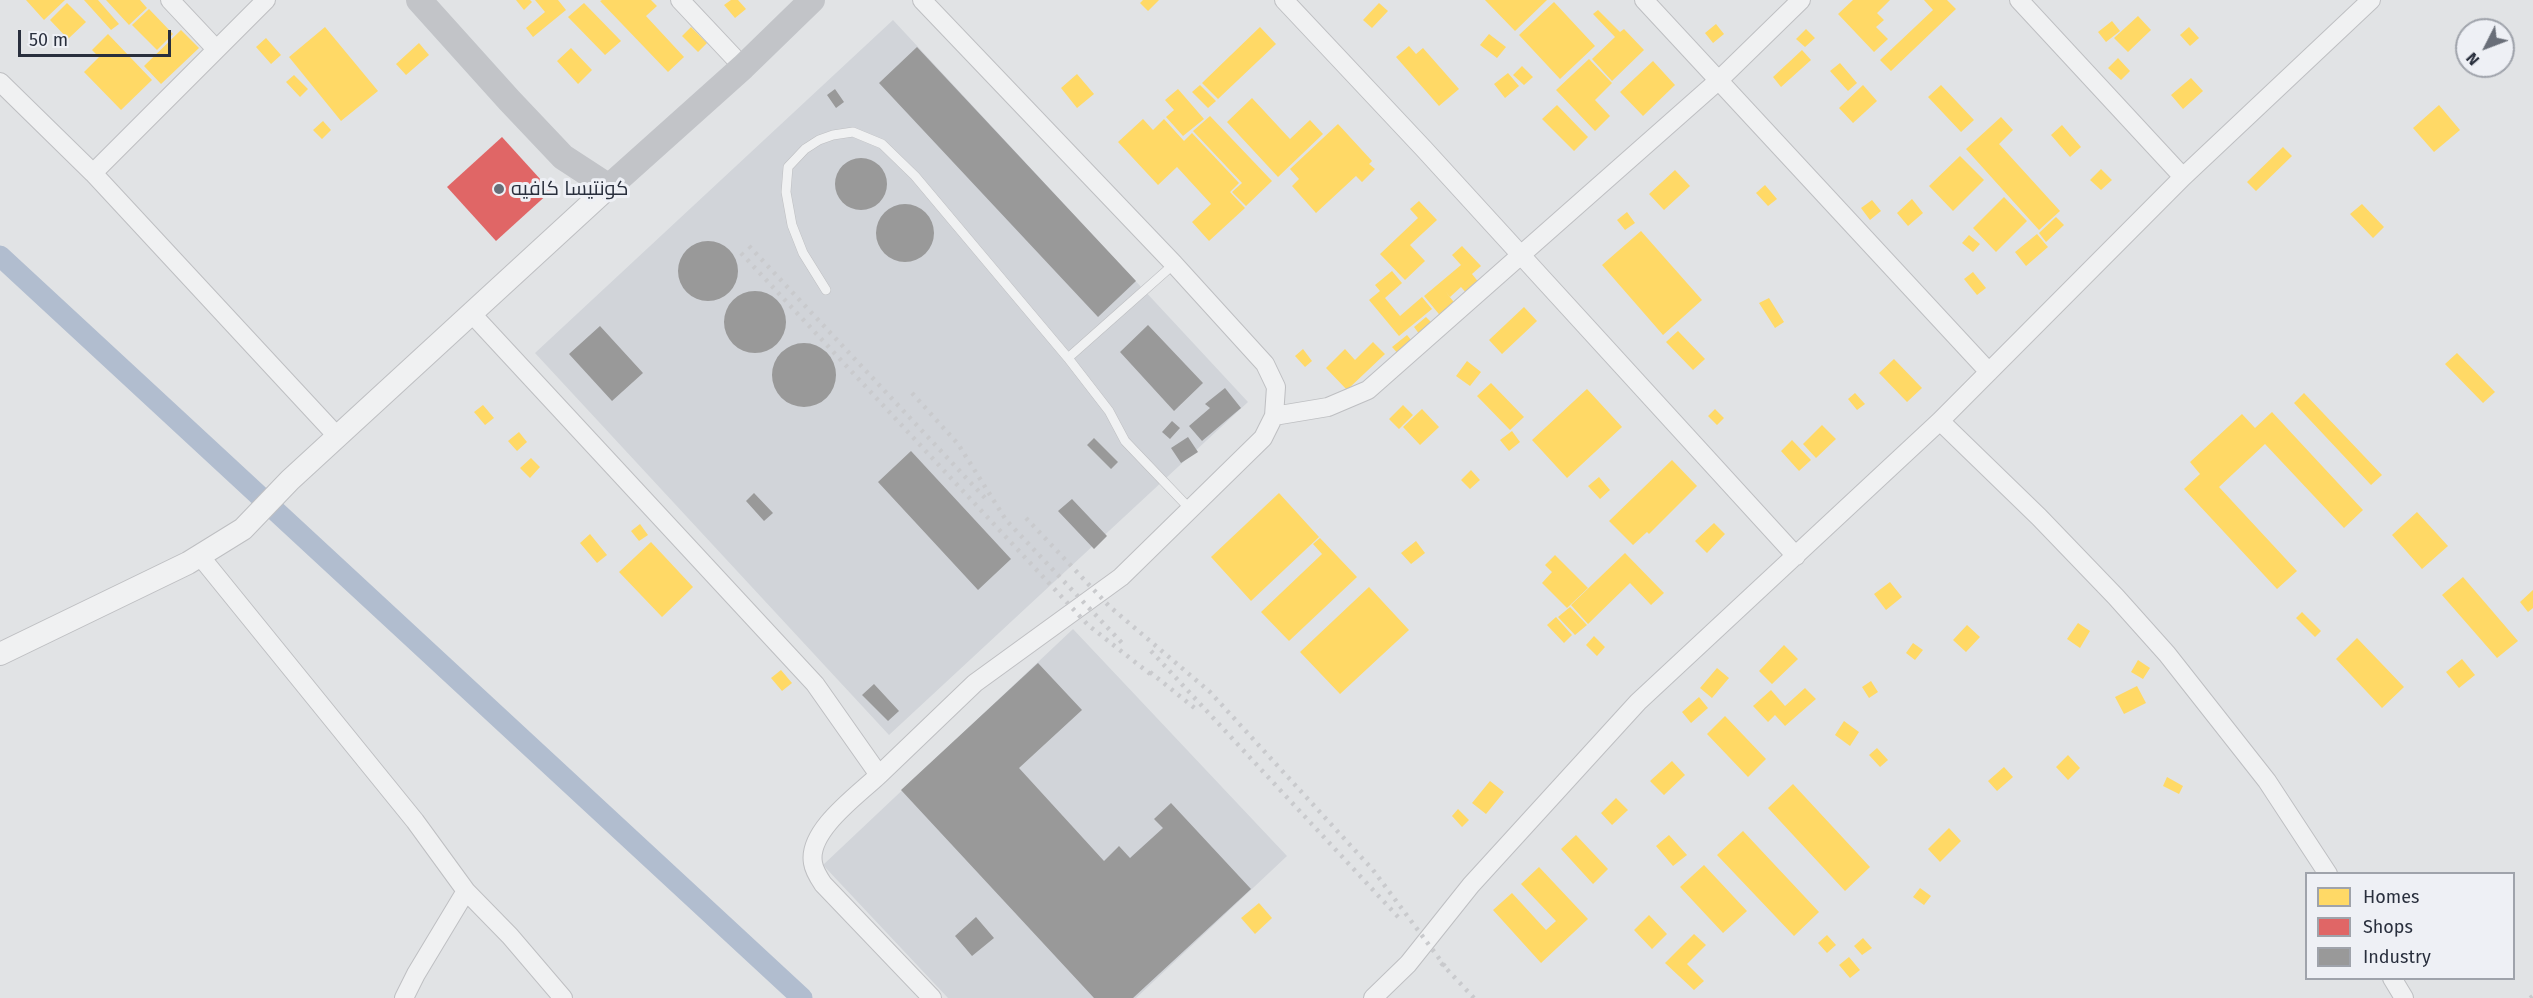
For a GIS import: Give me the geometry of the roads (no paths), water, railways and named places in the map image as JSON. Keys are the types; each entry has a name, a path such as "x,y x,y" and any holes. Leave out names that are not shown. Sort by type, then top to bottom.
{"main road":[{"path":"419,0 563,157 609,187 743,67 812,0"}],"street":[{"path":"170,0 216,50"},
{"path":"93,173 267,0"},
{"path":"680,0 743,67"},
{"path":"922,0 1174,264 1265,364 1276,387 1274,416 1263,438 1121,577 975,683 820,831 813,850 813,864 823,884 932,998"},
{"path":"1284,0 1796,556"},
{"path":"1644,0 1989,372"},
{"path":"1274,416 1328,407 1368,390 1719,80 1801,0"},
{"path":"2019,0 2183,177"},
{"path":"1373,998 1408,964 1471,885 1638,702 1940,421 2183,177 2371,0"},
{"path":"0,82 93,173 337,436"},
{"path":"0,654 41,636 200,556 243,528 337,436 609,187"},
{"path":"472,314 815,684 879,775"},
{"path":"1940,421 2039,517 2167,654 2267,780 2327,872"},
{"path":"200,556 408,812 466,891 510,936 563,998"},
{"path":"404,998 466,891"},
{"path":"2393,980 2403,998"}],"lane":[{"path":"826,290 803,253 792,225 786,192 788,166 805,149 819,140 853,132 882,144 915,176 1068,358 1109,411 1125,441 1190,508"},
{"path":"1068,358 1174,264"}],"waterway":[{"path":"0,256 802,998"}],"railway":[{"path":"749,246 985,498"},
{"path":"741,253 1088,625 1154,677"},
{"path":"912,393 958,444 1006,520 1123,644"},
{"path":"1026,518 1109,606 1210,692 1373,870 1447,969"},
{"path":"1151,651 1400,919"},
{"path":"1150,672 1197,710"},
{"path":"1441,963 1474,998"}],"place":[{"name":"كونتيسا كافيه","path":"499,189"}]}
